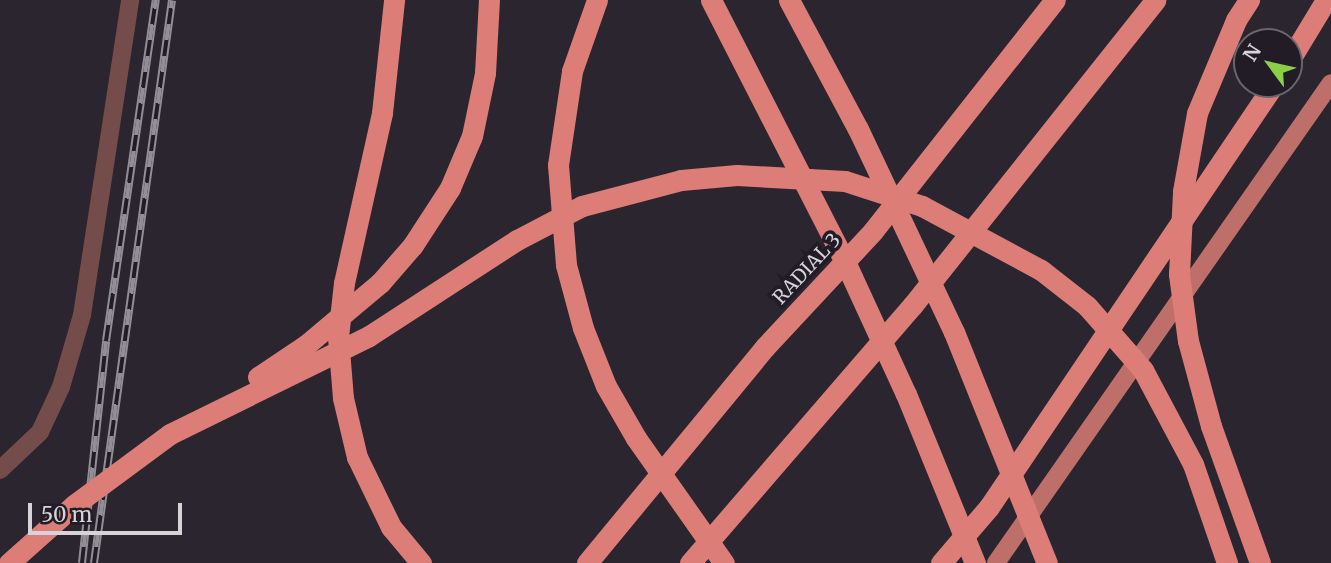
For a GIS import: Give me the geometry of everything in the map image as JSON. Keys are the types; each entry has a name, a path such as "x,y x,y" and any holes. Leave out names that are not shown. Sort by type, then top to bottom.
{"highway":[{"path":"394,0 382,113 344,284 338,337 342,398 363,468 391,527 421,563"},
{"path":"9,563 74,505 176,430 306,345 380,283 413,245 450,188 472,136 485,73 489,0"},
{"path":"597,0 572,71 558,165 566,265 583,328 606,386 643,449 724,563"},
{"path":"711,0 847,265 906,394 975,563"},
{"path":"789,0 858,129 954,332 1047,563"},
{"name":"RADIAL 3","path":"587,563 765,347 873,231 1055,0"},
{"path":"690,563 912,306 1155,0"},
{"path":"1249,0 1236,20 1197,113 1183,191 1179,274 1188,341 1211,426 1260,563"},
{"path":"1303,38 1326,0"},
{"path":"941,563 989,507 1265,98"},
{"path":"176,430 369,336 517,240 582,206 681,180 737,175 858,186 922,206 1041,270 1087,306 1143,370 1193,464 1227,563"}],"main road":[{"path":"996,563 1331,83"}],"lane":[{"path":"0,470 40,432 61,387 82,315 130,0"}],"railway":[{"path":"82,563 106,341 156,0"},
{"path":"94,563 172,0"}]}
